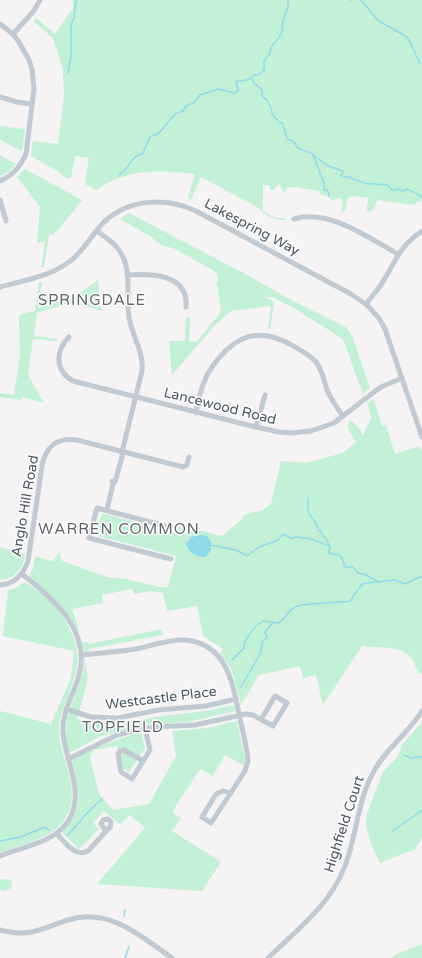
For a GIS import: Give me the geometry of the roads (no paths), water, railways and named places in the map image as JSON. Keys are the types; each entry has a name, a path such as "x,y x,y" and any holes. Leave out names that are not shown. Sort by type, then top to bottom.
{"street":[{"path":"13,34 31,15 40,0"},
{"path":"0,24 13,34 25,50 32,70 34,89 26,154 23,161 13,174 0,181"},
{"path":"0,97 17,102 32,104"},
{"path":"0,200 6,221"},
{"name":"Lakespring Way","path":"0,287 43,275 66,265 82,251 105,222 114,215 134,205 152,201 182,204 335,285 366,304 379,318 385,329 402,378 420,421 422,437"},
{"path":"294,218 311,216 334,220 398,254"},
{"path":"97,231 110,240 125,260 130,319 143,360 142,371 122,457 115,482 113,484 107,510"},
{"path":"366,304 378,289 398,254 411,239 422,231"},
{"path":"127,275 154,274 177,284 181,287 186,296 186,307"},
{"path":"196,413 205,379 223,353 234,343 240,340 256,335 264,335 280,339 311,357 319,366 335,405 343,416"},
{"name":"Lancewood Road","path":"69,337 65,341 60,352 60,367 65,375 73,381 196,413 280,432 299,433 320,429 334,423 381,387 402,378"},
{"path":"256,427 265,395"},
{"name":"Anglo Hill Road","path":"0,585 11,582 22,574 28,561 42,466 50,446 60,441 71,440 183,467 187,465 189,457"},
{"path":"171,559 89,538 97,508 173,528"},
{"path":"0,856 41,842 57,834 70,817 75,803 76,788 68,759 63,729 66,709 80,672 81,655 74,631 63,611 46,593 22,574"},
{"path":"81,655 127,650 175,640 192,641 203,645 218,656 225,665 233,682 248,761 245,772 211,823 202,817 216,794 226,791 230,793"},
{"path":"68,759 117,736 145,728 195,725 250,714 262,718 273,726 287,703 275,696 262,718"},
{"name":"Westcastle Place","path":"66,709 92,717 114,718 158,710 206,706 236,699"},
{"name":"Highfield Court","path":"268,958 317,911 332,892 345,866 352,842 360,803 368,781 383,757 422,712"},
{"path":"143,760 124,750 118,754 121,772 132,779 150,750 145,728"},
{"path":"57,834 76,853 83,854 88,851 106,831"},
{"path":"0,930 12,933 29,934 76,918 105,918 113,920 131,929 172,958"}],"water":[{"path":"201,535 207,536 211,542 211,550 206,557 199,557 193,554 186,544 191,537"}],"waterway":[{"path":"68,73 71,55 71,25 74,18 76,0"},
{"path":"119,175 135,157 143,153 150,137 159,133 175,114 183,111 186,106 195,102 200,95 218,89 235,93 238,90 236,81 248,80 264,70 264,61 270,53 271,47 282,32 283,20 288,7 288,0"},
{"path":"360,0 377,20 407,37 420,64"},
{"path":"251,78 262,90 262,97 266,99 271,108 272,114 279,122 283,124 287,139 293,141 298,148 311,153 328,166 343,171 341,175 342,177 350,177 354,180 367,184 388,185 392,190 398,189 403,191 407,189 422,198"},
{"path":"313,155 324,183 324,189 328,191 329,196"},
{"path":"308,498 308,512 317,525 318,530 321,531 322,535 325,537 330,547 329,553 341,556 345,567 353,567 358,573 364,574 379,582"},
{"path":"211,545 236,550 248,555 259,547 278,540 283,534 291,538 299,537 311,539 329,546"},
{"path":"232,660 244,648 245,641 254,628 263,621 279,623 290,610 295,607 306,604 350,601 362,584 395,580 405,584 419,577 422,578"},
{"path":"241,687 261,652 262,642 267,638 265,632 273,623"},
{"path":"404,755 411,758 422,757"},
{"path":"67,836 102,799"},
{"path":"393,831 422,810"},
{"path":"0,841 21,837 42,828 49,830"},
{"path":"124,916 125,910"},
{"path":"125,958 129,947"}],"district":[{"name":"SPRINGDALE","path":"92,300"},
{"name":"WARREN COMMON","path":"119,529"},
{"name":"TOPFIELD","path":"123,727"}]}
